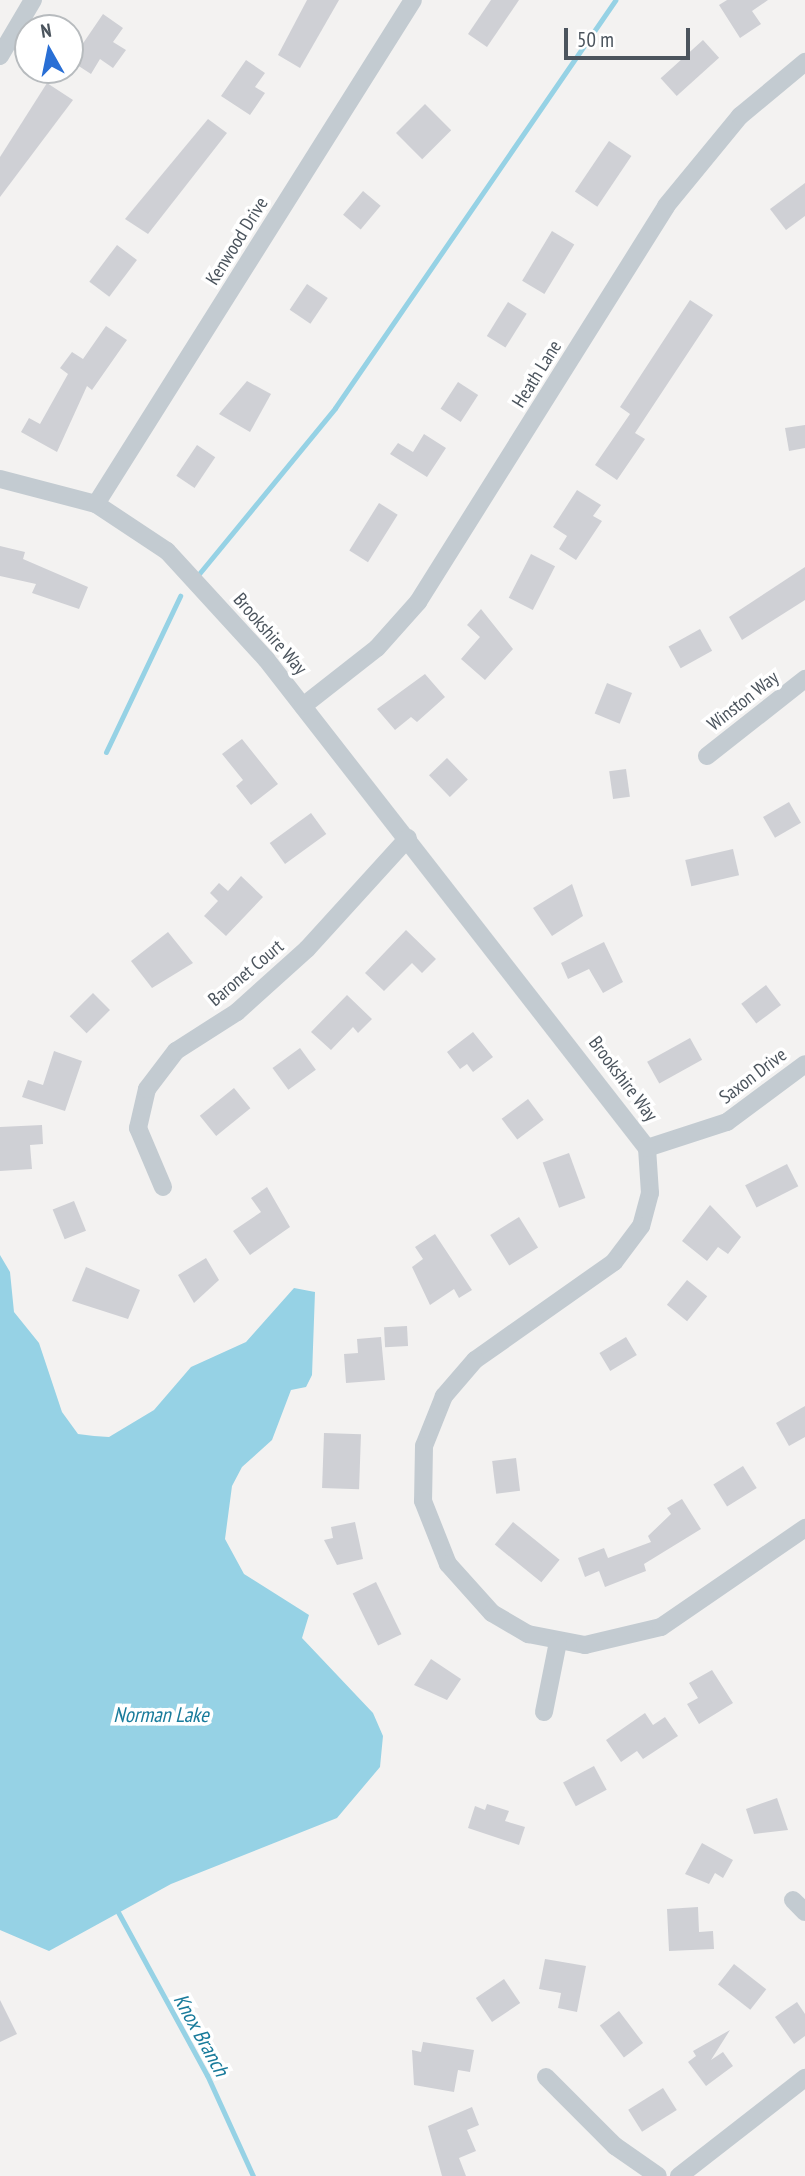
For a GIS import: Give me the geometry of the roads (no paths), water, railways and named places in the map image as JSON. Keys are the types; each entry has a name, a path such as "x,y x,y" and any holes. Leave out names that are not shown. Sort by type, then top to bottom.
{"street":[{"path":"0,56 33,0"},
{"name":"Kenwood Drive","path":"96,504 413,0"},
{"name":"Heath Lane","path":"303,706 377,648 418,602 666,206 740,116 805,62"},
{"name":"Brookshire Way","path":"0,479 96,504 167,551 303,706 647,1149 650,1192 641,1226 614,1262 475,1360 444,1396 424,1446 423,1501 448,1564 492,1614 558,1642 620,1642 661,1627 805,1528"},
{"name":"Winston Way","path":"707,756 805,679"},
{"name":"Baronet Court","path":"163,1187 138,1128 147,1088 176,1051 237,1012 307,949 408,838"},
{"name":"Saxon Drive","path":"647,1149 727,1122 805,1064"},
{"path":"544,1712 558,1642"},
{"path":"546,2077 615,2146 658,2176"},
{"path":"678,2176 805,2078"}],"water":[{"name":"Norman Lake","path":"0,1255 10,1272 14,1312 39,1343 62,1412 78,1434 94,1436 109,1437 154,1410 191,1367 246,1342 294,1288 315,1292 312,1375 306,1387 291,1390 272,1440 242,1467 232,1486 225,1539 244,1574 309,1615 302,1638 373,1713 383,1736 380,1767 337,1818 171,1884 49,1951 0,1930"}],"waterway":[{"path":"198,575 335,408 615,0"},
{"path":"106,752 180,596"},
{"name":"Knox Branch","path":"118,1912 207,2075 253,2176"}]}
